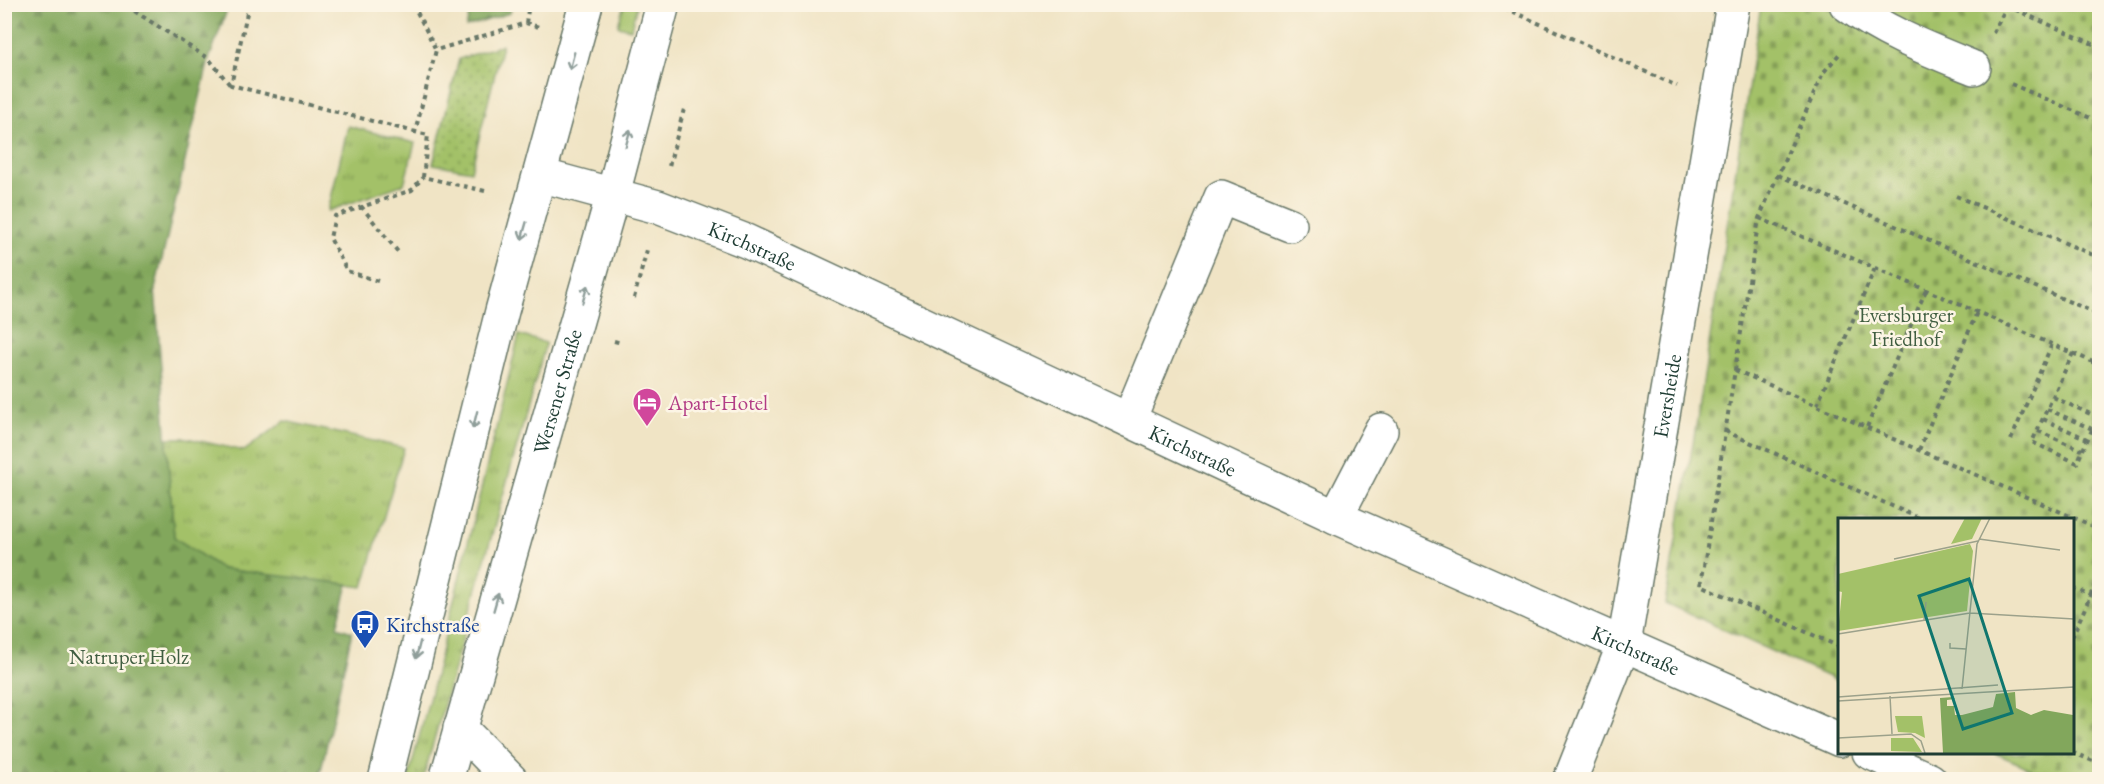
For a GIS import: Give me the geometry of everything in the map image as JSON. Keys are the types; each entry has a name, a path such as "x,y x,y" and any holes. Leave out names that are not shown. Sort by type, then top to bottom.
{"street":[{"path":"385,780 502,311 586,4"},
{"name":"Wersener Straße","path":"446,780 613,194 663,4"},
{"name":"Eversheide","path":"1570,780 1624,644 1733,4"},
{"path":"1857,12 1909,41 1974,68"},
{"name":"Kirchstraße","path":"540,175 658,207 746,241 1335,517 1838,739"},
{"path":"1129,420 1221,197 1290,225"},
{"path":"1335,517 1381,430"},
{"path":"460,728 511,780"},
{"path":"1871,754 1930,780"}],"path":[{"path":"118,4 128,7 209,59 231,85 428,135 423,177 412,189 335,216 330,237 347,271 378,281"},
{"path":"231,85 249,4"},
{"path":"413,4 436,50 415,132"},
{"path":"436,50 526,24 529,4"},
{"path":"1496,4 1716,104"},
{"path":"2100,47 2008,5 1974,68 2100,122"},
{"path":"1838,646 1701,585 1759,218 1823,73 1857,12"},
{"path":"1778,175 2100,315"},
{"path":"423,177 485,191"},
{"path":"1956,196 2100,258"},
{"path":"361,206 398,252"},
{"path":"1759,218 2100,365"},
{"path":"1817,405 1875,268"},
{"path":"1866,427 1926,290"},
{"path":"1919,450 1977,312"},
{"path":"2012,440 2052,344"},
{"path":"2053,397 2098,414 2077,463 2032,442 2073,353"},
{"path":"1735,370 2100,529"},
{"path":"2047,409 2092,429"},
{"path":"2043,419 2087,439"},
{"path":"1725,431 1919,518"},
{"path":"2038,431 2082,450"},
{"path":"2094,475 2100,463"},
{"path":"2074,635 2100,574"},
{"path":"2074,587 2100,599"},
{"path":"2074,752 2100,764"}],"green space":[{"name":"Natruper Holz","path":"5,4 229,5 209,59 155,289 174,537 222,569 348,584 337,627 352,632 319,779 5,779"},
{"path":"472,4 512,5 510,13 466,27"},
{"path":"624,4 637,5 631,29 618,26"},
{"name":"Eversburger Friedhof","path":"1761,5 2099,5 2099,779 2054,779 1997,754 2074,754 2074,518 1838,518 1838,681 1665,603 1699,409"},
{"path":"502,45 471,171 433,164 459,59"},
{"path":"348,126 415,143 404,184 328,211"},
{"path":"519,335 546,343 423,779 408,779 436,673"},
{"path":"285,421 404,448 363,587 222,569 174,537 166,438 187,438 244,451"}],"place":[{"name":"Apart-Hotel","path":"647,428"},
{"name":"Kirchstraße","path":"365,650"}]}
